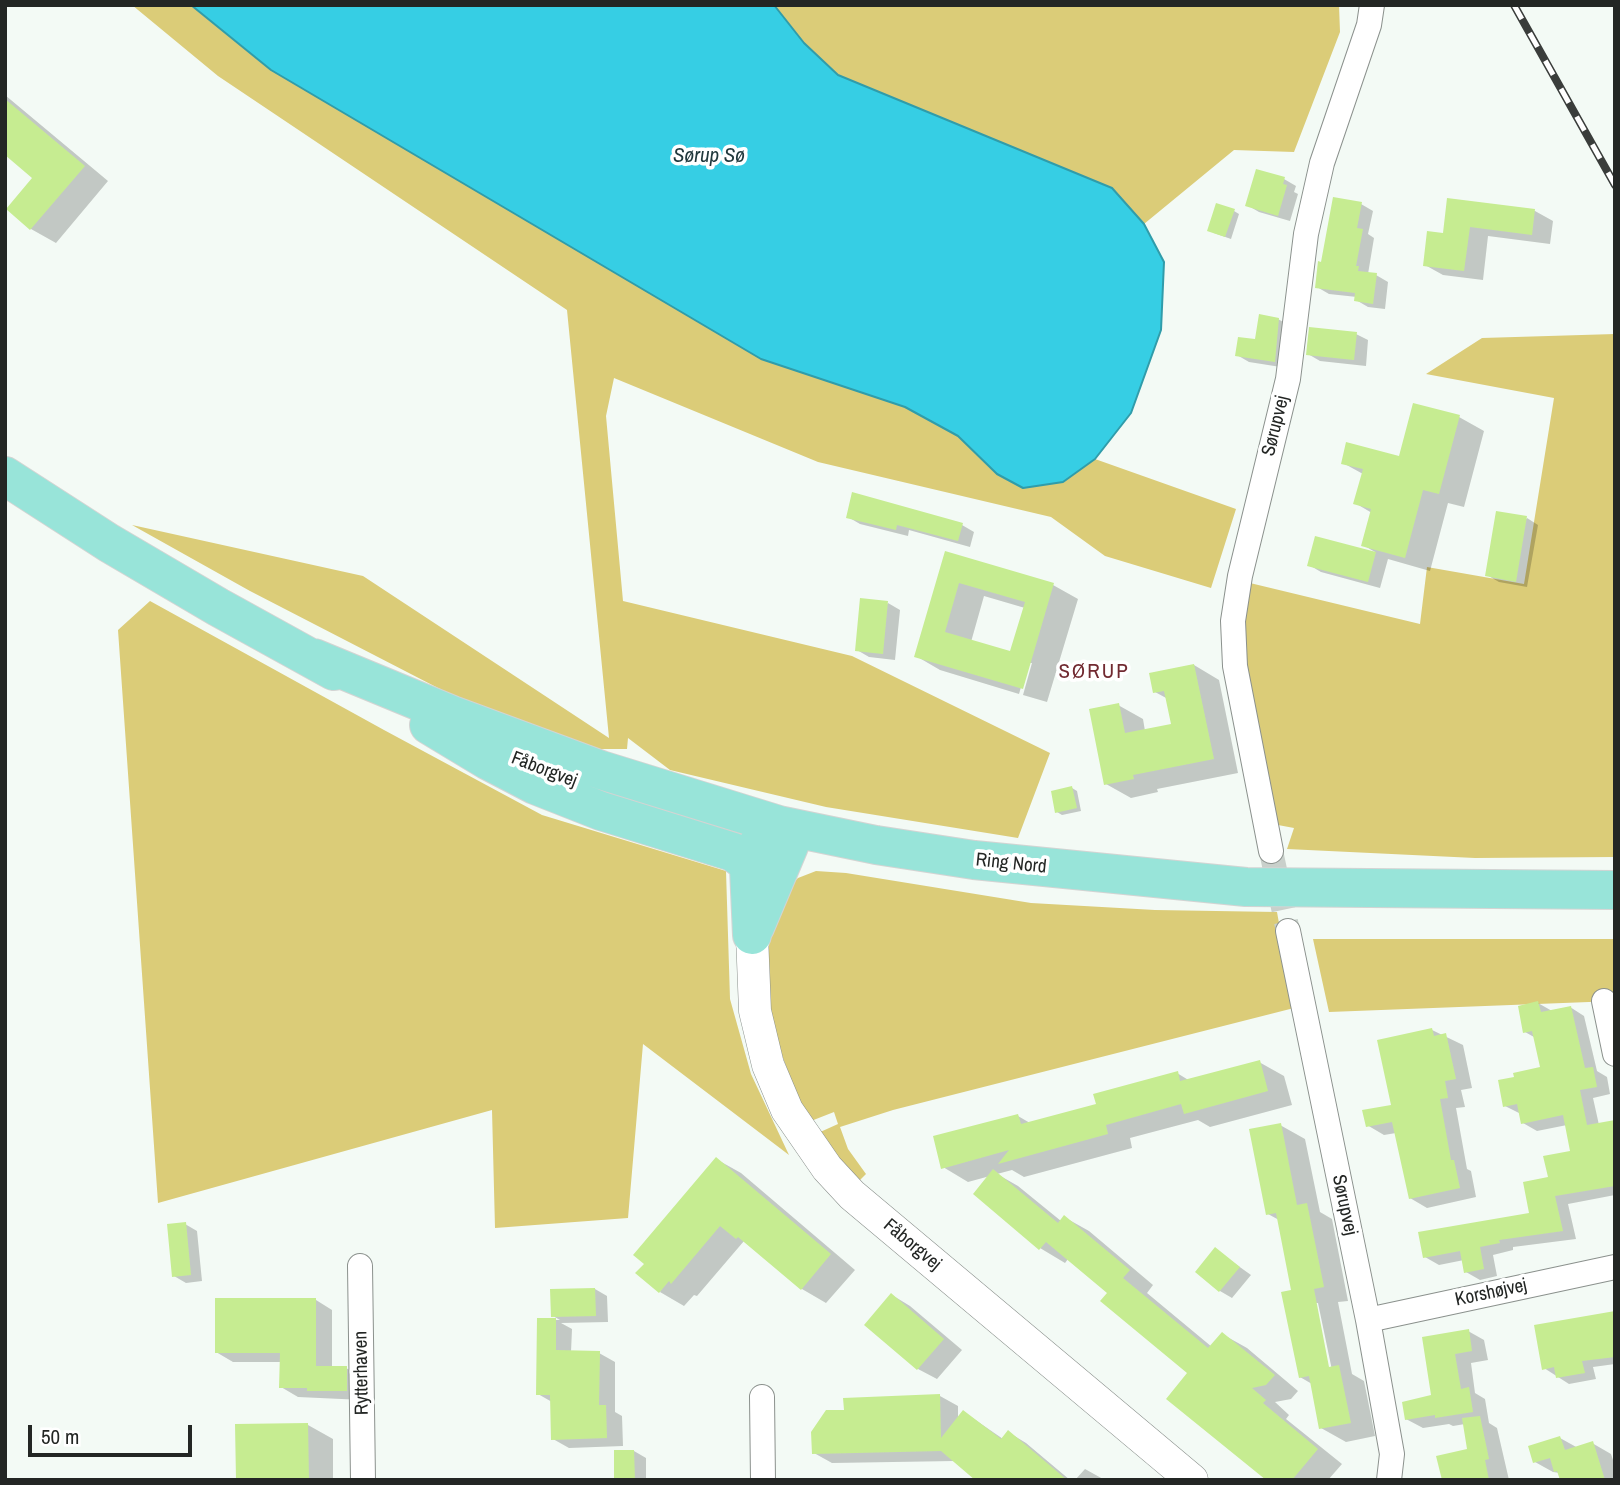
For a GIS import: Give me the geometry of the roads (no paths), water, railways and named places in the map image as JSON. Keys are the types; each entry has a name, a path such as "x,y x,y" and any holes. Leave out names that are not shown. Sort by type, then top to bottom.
{"main road":[{"name":"Fåborgvej","path":"5,476 109,543 218,607 314,658 378,698 535,785 601,811 733,852 745,860 769,845"},
{"name":"Fåborgvej","path":"314,658 452,715 569,759 769,845"},
{"name":"Ring Nord","path":"769,845 876,845 974,860 1246,887 1615,890"},
{"path":"752,935 769,845"}],"street":[{"name":"Sørupvej","path":"1271,851 1234,666 1233,621 1240,576 1288,379 1306,234 1322,163 1370,25 1372,5"},
{"name":"Sørupvej","path":"1288,931 1368,1320 1392,1454 1389,1480"},
{"name":"Fåborgvej","path":"752,935 755,1011 768,1065 788,1110 827,1168 852,1195 1192,1480"},
{"path":"1604,1001 1615,1054"},
{"name":"Rytterhaven","path":"360,1266 363,1480"},
{"name":"Korshøjvej","path":"1368,1320 1615,1267"},
{"path":"762,1397 763,1480"}],"water":[{"name":"Sørup Sø","path":"191,5 774,5 804,43 838,75 1112,188 1144,224 1164,262 1161,330 1131,413 1095,459 1063,482 1023,488 997,474 958,436 905,407 761,359 271,70"}],"tunnel":[{"path":"1271,851 1288,931"}],"railway":[{"path":"1514,5 1615,185"}],"district":[{"name":"SØRUP","path":"1094,672"}]}
